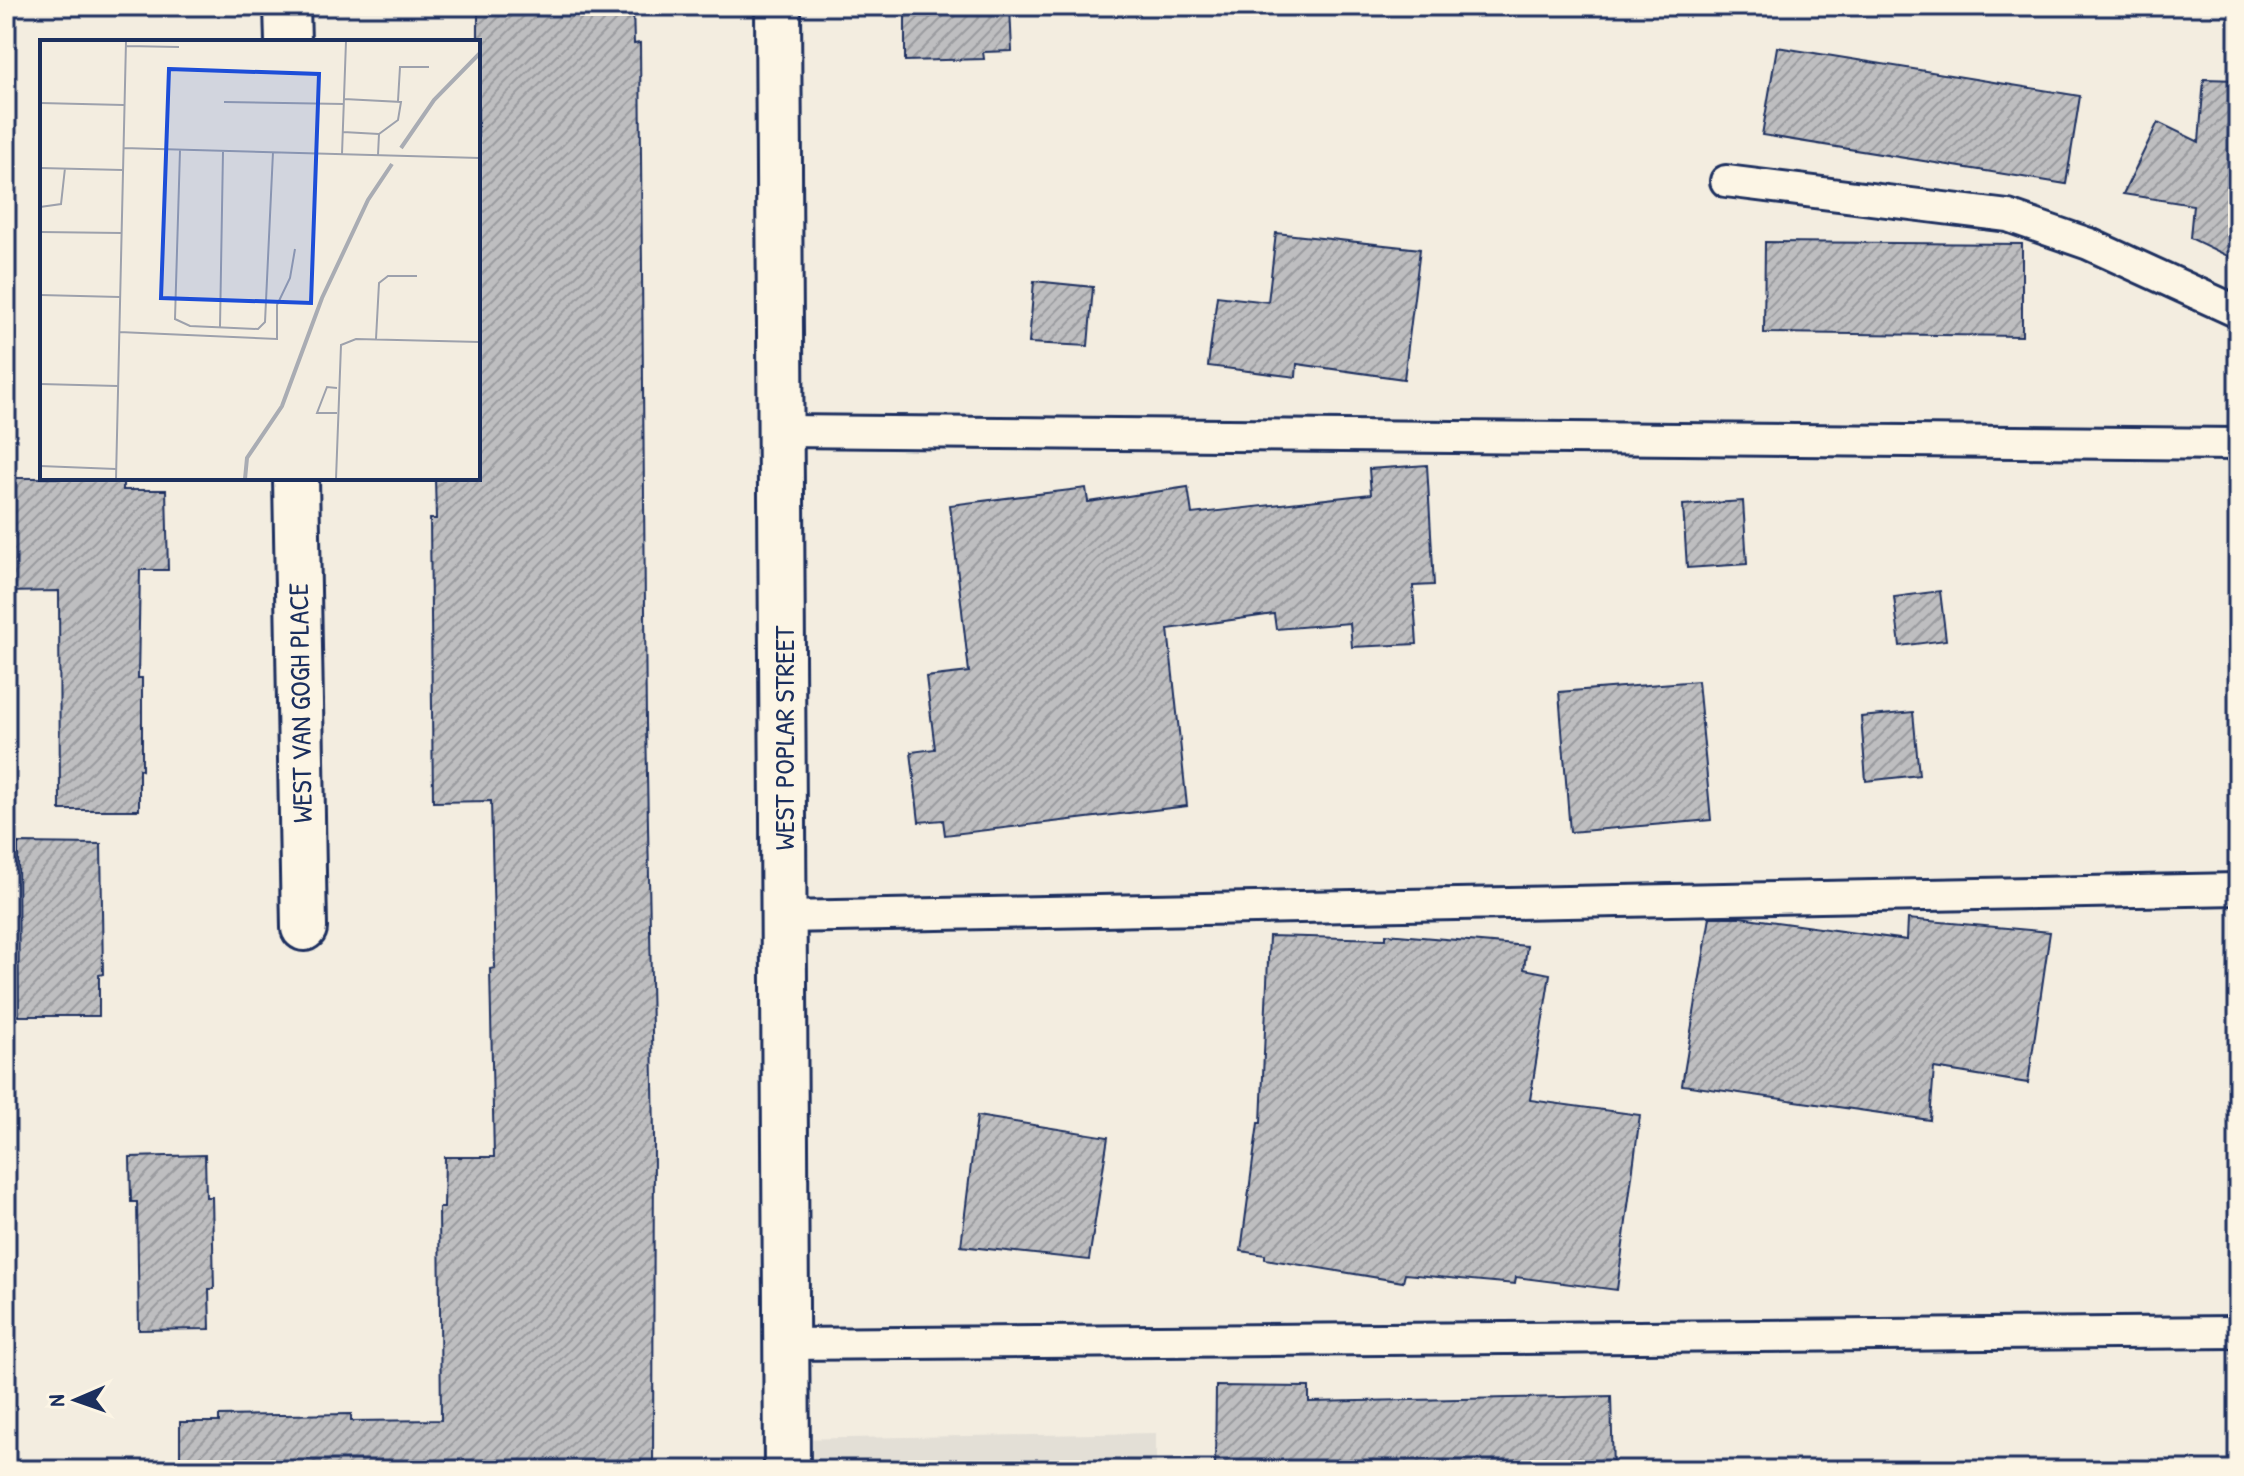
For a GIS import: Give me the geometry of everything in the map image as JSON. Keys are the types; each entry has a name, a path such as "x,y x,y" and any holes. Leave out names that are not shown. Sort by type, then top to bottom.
{"street":[{"path":"287,6 288,40"},
{"name":"WEST POPLAR STREET","path":"778,6 787,1470"},
{"name":"WEST VAN GOGH PLACE","path":"296,480 304,928"}],"lane":[{"path":"1726,181 2008,216 2089,244 2238,312"},
{"path":"783,431 2238,444"},
{"path":"785,917 2238,889"},
{"path":"787,1344 2238,1332"}],"shaded area":[{"path":"1156,1433 1156,1470 787,1470 787,1439"}],"building":[{"path":"478,6 633,6 634,44 640,43 646,723 654,1134 653,1470 180,1470 180,1422 219,1422 219,1416 351,1414 351,1421 441,1420 439,1208 444,1208 445,1157 494,1157 490,969 495,968 491,801 433,802 430,519 436,519 435,480 480,480"},
{"path":"905,6 1010,6 1012,51 983,52 984,59 905,61"},
{"path":"1777,47 2080,96 2066,184 1762,135"},
{"path":"2204,79 2238,80 2238,261 2190,238 2193,205 2123,194 2158,122 2199,142"},
{"path":"1276,233 1420,249 1404,379 1297,364 1296,377 1208,366 1217,296 1268,302"},
{"path":"1765,242 2022,244 2022,336 1764,333"},
{"path":"1034,281 1093,287 1088,346 1029,343"},
{"path":"1427,465 1434,585 1413,586 1417,644 1352,647 1350,623 1276,629 1274,614 1168,629 1187,806 945,835 943,820 919,822 911,752 935,749 926,677 969,672 950,505 1086,488 1088,502 1188,487 1192,514 1371,494 1369,469"},
{"path":"6,478 123,480 123,490 166,490 168,570 140,570 138,678 142,678 142,770 139,769 139,810 60,810 59,591 6,592"},
{"path":"1743,501 1747,564 1687,568 1683,505"},
{"path":"1940,591 1946,640 1900,646 1894,597"},
{"path":"1698,681 1711,820 1570,832 1559,692"},
{"path":"1913,712 1919,775 1866,781 1861,717"},
{"path":"18,843 101,844 103,974 99,975 99,1016 19,1016"},
{"path":"1710,917 1740,917 1907,940 1908,919 2050,932 2028,1083 1934,1068 1930,1120 1682,1085"},
{"path":"1386,934 1527,946 1524,969 1550,974 1530,1100 1640,1115 1617,1290 1516,1277 1515,1284 1405,1274 1403,1282 1265,1259 1265,1255 1241,1251 1258,1123 1261,1123 1269,936 1386,939"},
{"path":"977,1116 1108,1137 1089,1260 961,1246"},
{"path":"205,1155 206,1197 212,1197 214,1289 209,1289 210,1329 139,1330 137,1202 131,1202 130,1157"},
{"path":"1216,1386 1309,1387 1309,1402 1611,1396 1613,1470 1215,1470"}]}
